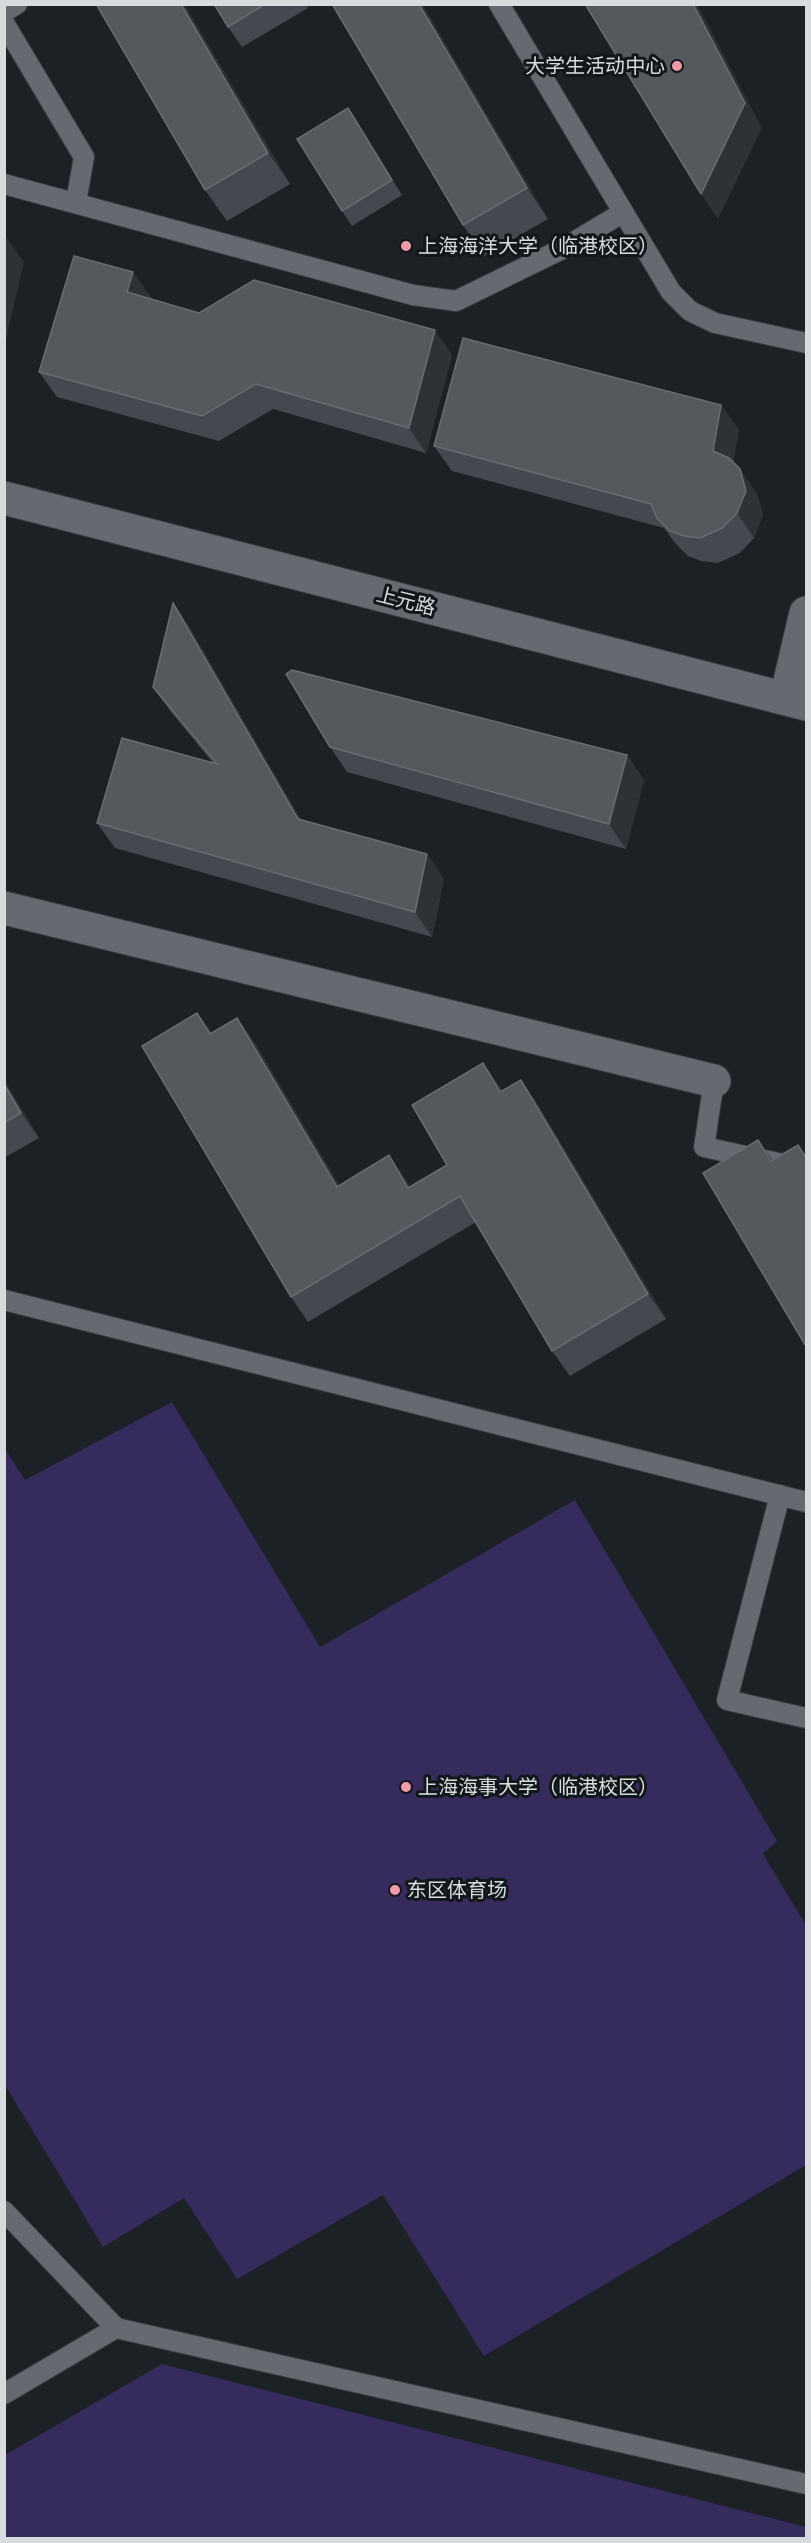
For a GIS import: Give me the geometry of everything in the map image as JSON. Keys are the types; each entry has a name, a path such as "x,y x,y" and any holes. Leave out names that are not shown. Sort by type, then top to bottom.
{"street":[{"name":"上元路","path":"4,498 796,701"},
{"path":"796,701 807,613"},
{"path":"4,908 714,1081"}],"lane":[{"path":"4,12 17,4"},
{"path":"499,4 622,213 672,292 690,311 715,323 807,343"},
{"path":"4,23 84,157 76,202"},
{"path":"4,184 413,295 456,301 562,249 622,213"},
{"path":"714,1081 705,1147 807,1169"},
{"path":"4,1300 807,1502"},
{"path":"780,1495 727,1700 807,1718"},
{"path":"4,2211 116,2328 807,2484"},
{"path":"4,2394 116,2328"}],"shaded area":[{"name":"东区体育场","path":"172,1402 320,1647 575,1500 777,1841 763,1854 806,1925 806,2165 484,2356 383,2195 237,2279 184,2198 103,2247 5,2085 5,1449 25,1480"},
{"path":"162,2364 806,2527 806,2538 5,2538 5,2455"}],"building":[{"path":"96,4 181,4 268,153 205,190"},
{"path":"214,4 265,4 228,27"},
{"path":"332,4 419,4 527,188 463,225"},
{"name":"大学生活动中心","path":"585,4 693,4 745,103 701,194"},
{"path":"348,108 392,180 342,211 297,139"},
{"path":"74,256 133,272 127,292 199,313 254,280 435,330 409,428 256,384 202,416 39,372"},
{"path":"463,338 721,405 713,451 729,458 740,469 746,491 737,513 722,528 700,538 684,536 670,531 657,518 651,504 434,446"},
{"path":"173,603 298,819 427,854 415,912 97,823 122,738 217,764 153,687"},
{"path":"292,670 627,755 609,824 330,747 286,674"},
{"path":"197,1013 210,1034 237,1018 337,1187 389,1155 408,1188 447,1165 412,1105 483,1063 500,1092 521,1080 648,1294 552,1351 460,1196 291,1297 142,1046"},
{"path":"4,1084 21,1113 4,1123"},
{"path":"758,1140 771,1161 798,1145 807,1159 807,1348 703,1173"}],"place":[{"name":"大学生活动中心","path":"677,66"},
{"name":"上海海洋大学（临港校区）","path":"406,246"},
{"name":"上海海事大学（临港校区）","path":"406,1787"},
{"name":"东区体育场","path":"395,1890"}]}
